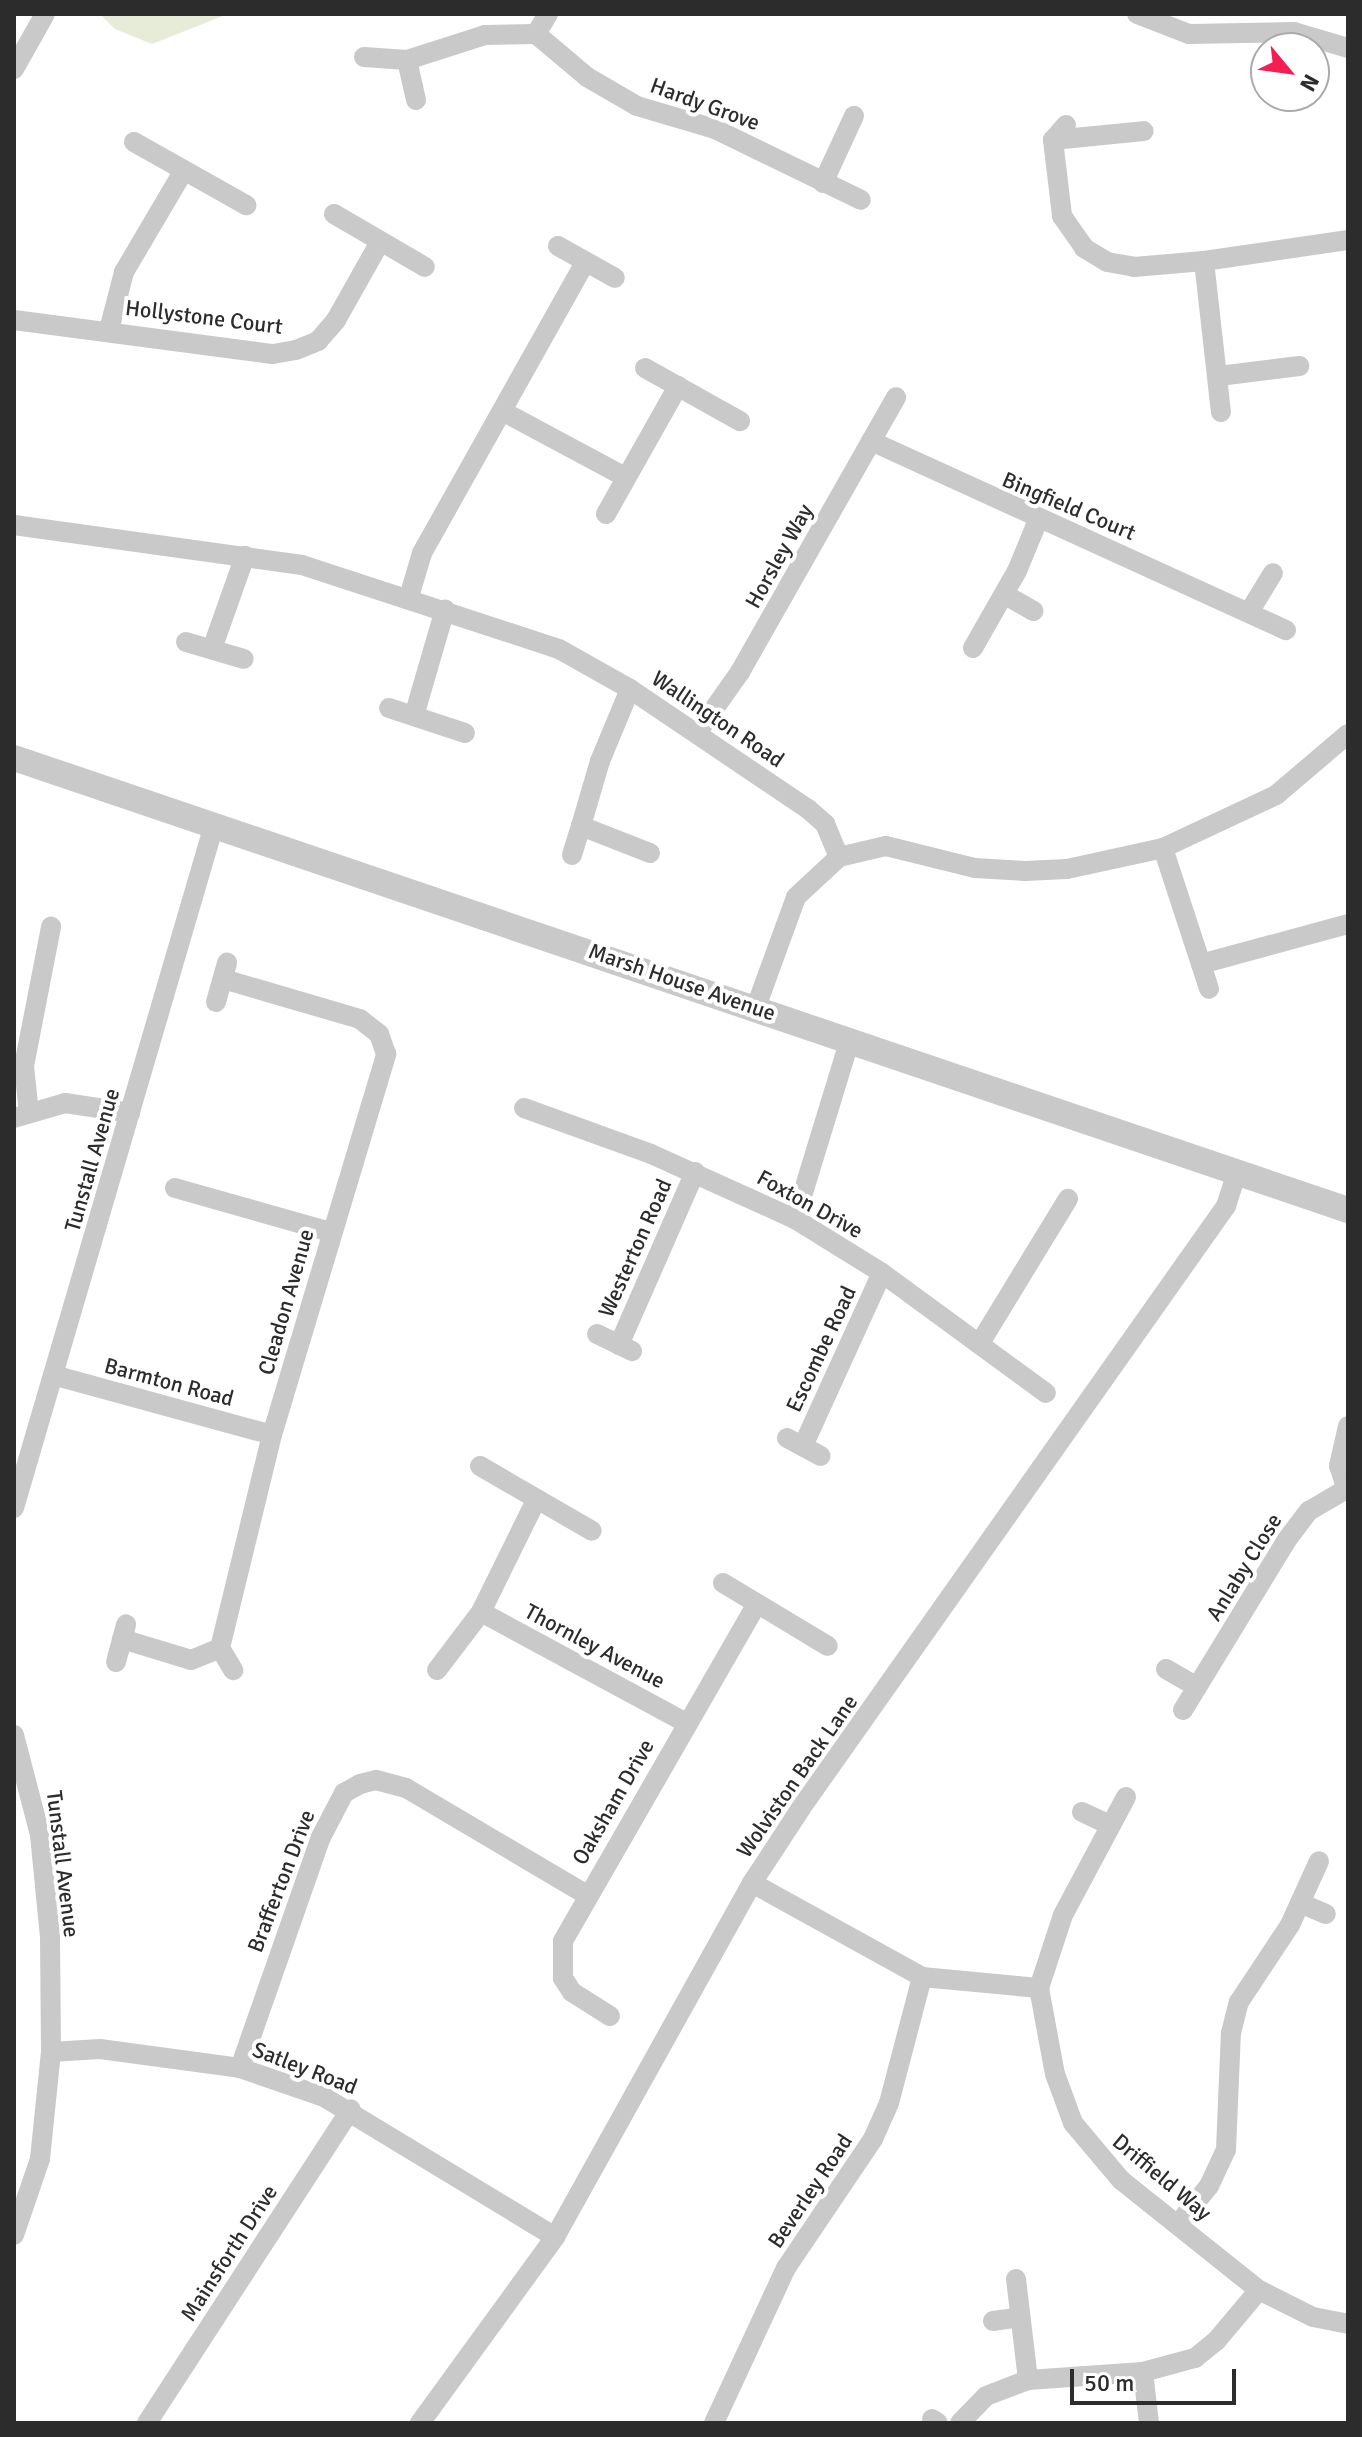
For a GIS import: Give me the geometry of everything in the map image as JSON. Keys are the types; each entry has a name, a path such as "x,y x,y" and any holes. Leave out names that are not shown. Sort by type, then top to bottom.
{"street":[{"path":"14,69 45,14"},
{"path":"364,57 407,60 485,35 536,34 548,14"},
{"path":"1137,14 1189,34 1265,24 1348,48"},
{"name":"Hardy Grove","path":"536,34 587,77 637,106 715,129 861,200"},
{"path":"407,60 416,100"},
{"path":"823,183 854,116"},
{"path":"1144,131 1059,132 1062,216 1084,248 1107,262 1134,267 1204,261 1348,240"},
{"path":"134,142 246,205"},
{"path":"109,330 124,272 184,170"},
{"path":"334,214 425,267"},
{"name":"Hollystone Court","path":"14,320 109,330 273,354 296,350 318,341 336,320 380,242"},
{"path":"558,246 615,278"},
{"path":"1204,261 1221,412"},
{"path":"409,597 422,553 504,412 585,262"},
{"path":"1219,376 1299,366"},
{"path":"645,368 740,421"},
{"path":"606,514 678,386"},
{"name":"Horsley Way","path":"697,733 740,672 896,397"},
{"path":"504,412 625,477"},
{"name":"Bingfield Court","path":"871,441 1038,520 1251,609 1286,630"},
{"path":"973,648 1004,594 1038,520"},
{"name":"Wallington Road","path":"14,525 302,565 409,597 559,649 630,689 808,809 825,824 839,857"},
{"path":"212,649 245,556"},
{"path":"1251,609 1273,573"},
{"path":"1004,594 1034,611"},
{"path":"414,716 445,609"},
{"path":"186,642 244,659"},
{"path":"572,855 600,761 630,689"},
{"path":"389,708 465,733"},
{"path":"756,1007 796,897 839,857 886,846 975,868 1025,871 1067,869 1163,848 1276,795 1348,734"},
{"name":"Marsh House Avenue","path":"14,758 1348,1210"},
{"name":"Tunstall Avenue","path":"14,1508 214,825"},
{"path":"581,826 650,853"},
{"path":"1163,848 1209,989"},
{"path":"1201,964 1348,924"},
{"path":"51,927 24,1066 21,1116 65,1103 130,1113"},
{"name":"Cleadon Avenue","path":"216,1002 225,971 360,1019 379,1034 386,1054 272,1435 220,1648"},
{"path":"795,1219 850,1039"},
{"name":"Foxton Drive","path":"524,1108 695,1172 795,1219 882,1273 1046,1393"},
{"name":"Westerton Road","path":"597,1334 626,1348 695,1172"},
{"name":"Wolviston Back Lane","path":"420,2423 555,2237 752,1883 1217,1220 1237,1172"},
{"path":"175,1190 331,1232"},
{"path":"980,1343 1068,1199"},
{"name":"Escombe Road","path":"821,1456 795,1442 882,1273"},
{"name":"Barmton Road","path":"53,1375 272,1435"},
{"name":"Anlaby Close","path":"1183,1710 1286,1541 1309,1511 1347,1487 1339,1466 1348,1426"},
{"path":"480,1466 592,1531"},
{"path":"437,1670 481,1612 536,1500"},
{"path":"723,1583 828,1646"},
{"name":"Oaksham Drive","path":"610,2016 572,1992 559,1963 563,1941 757,1604"},
{"name":"Thornley Avenue","path":"481,1612 686,1723"},
{"path":"116,1662 124,1632 191,1660 220,1648 233,1670"},
{"path":"1166,1669 1197,1687"},
{"name":"Tunstall Avenue","path":"14,1735 40,1835 50,1937 51,2052 49,2109 20,2203 14,2235"},
{"name":"Brafferton Drive","path":"240,2068 321,1837 344,1793 360,1784 376,1780 406,1788 587,1895"},
{"name":"Driffield Way","path":"1126,1797 1063,1915 1039,1988 1055,2074 1073,2123 1121,2180 1259,2290 1313,2317 1348,2324"},
{"path":"1082,1812 1110,1825"},
{"path":"1178,2224 1209,2186 1226,2150 1231,2033 1239,2002 1300,1903 1319,1861"},
{"path":"752,1883 922,1977 1039,1988"},
{"path":"1300,1903 1326,1914"},
{"name":"Beverley Road","path":"714,2423 786,2268 873,2139 889,2103 922,1977"},
{"name":"Satley Road","path":"51,2052 100,2049 240,2068 351,2109 555,2237"},
{"name":"Mainsforth Drive","path":"147,2423 351,2109"},
{"path":"1016,2279 1028,2380"},
{"path":"960,2423 986,2396 1028,2380 1143,2372 1195,2358 1217,2340 1259,2290"},
{"path":"993,2321 1020,2317"},
{"path":"1143,2372 1149,2423"}],"green space":[{"path":"100,14 228,14 152,44 115,29"}]}
